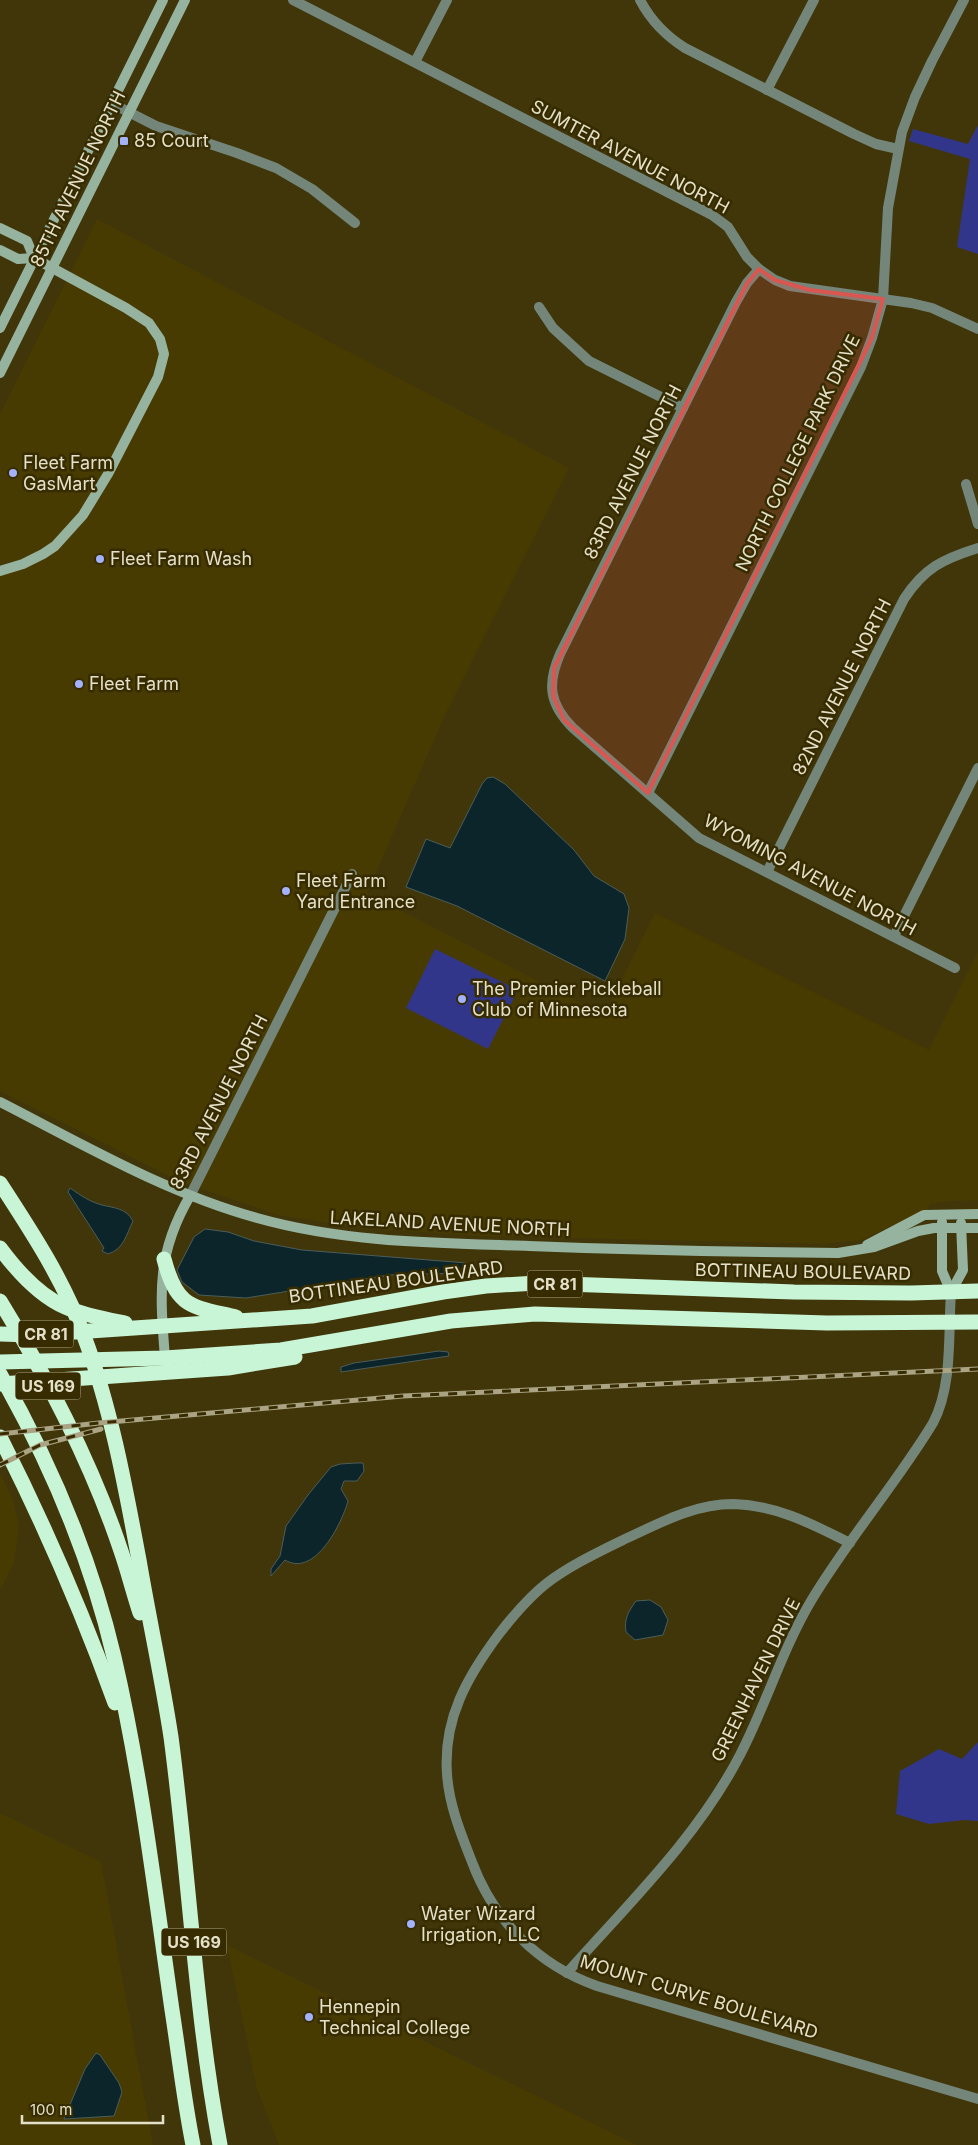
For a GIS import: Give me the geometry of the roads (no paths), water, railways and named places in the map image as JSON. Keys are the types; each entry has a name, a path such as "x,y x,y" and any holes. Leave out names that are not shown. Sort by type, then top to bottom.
{"highway":[{"path":"0,1183 30,1229 63,1288 87,1345 122,1472 158,1657 171,1738"},
{"path":"0,1248 29,1281 46,1296 66,1307 138,1326"},
{"path":"164,1259 169,1280 183,1300 206,1310 250,1320"},
{"name":"BOTTINEAU BOULEVARD","path":"0,1334 31,1335 138,1326 162,1327 312,1316 486,1286 537,1283 794,1292 978,1291"},
{"name":"US 169","path":"0,1301 28,1346 91,1474 124,1558 159,1685 171,1738 210,2077 220,2145"},
{"name":"CR 81","path":"0,1362 165,1358 281,1350 451,1321 535,1314 827,1323 978,1322"},
{"path":"0,1384 238,1366 286,1360 364,1337"},
{"name":"US 169","path":"0,1374 52,1476 73,1528 114,1656 133,1751 193,2145"},
{"path":"0,1437 52,1543 91,1637 133,1751"}],"street":[{"name":"85TH AVENUE NORTH","path":"0,328 163,0"},
{"name":"85TH AVENUE NORTH","path":"0,373 185,0"},
{"name":"SUMTER AVENUE NORTH","path":"293,0 712,215 728,227 748,257 775,280 790,286 932,308 978,329"},
{"path":"415,62 447,0"},
{"path":"640,0 648,14 671,39 854,134 876,144 898,149"},
{"path":"767,90 814,0"},
{"name":"NORTH COLLEGE PARK DRIVE","path":"648,793 861,367 872,338 883,299 888,208 898,149 915,98 964,0"},
{"path":"111,103 156,126 276,168 312,189 355,224"},
{"path":"0,228 27,242 34,258 126,308 149,323 160,339 164,354 158,377 108,474 83,515 62,539 43,554 23,564 0,571"},
{"path":"0,250 18,259 34,258"},
{"name":"83RD AVENUE NORTH","path":"552,696 552,682 560,654 736,302 759,268"},
{"path":"539,308 553,328 589,361 683,408"},
{"path":"966,484 978,524"},
{"name":"82ND AVENUE NORTH","path":"767,872 904,600 915,583 931,567 978,548"},
{"name":"WYOMING AVENUE NORTH","path":"552,696 564,720 699,838 954,968"},
{"path":"894,936 978,768"},
{"name":"83RD AVENUE NORTH","path":"165,1358 161,1284 164,1259 179,1215 352,874"},
{"name":"LAKELAND AVENUE NORTH","path":"0,1102 140,1174 190,1196 256,1218 290,1226 368,1239 493,1245 804,1253 843,1252 874,1247 918,1231 942,1228 978,1228"},
{"path":"951,1292 963,1270 960,1214"},
{"name":"LAKELAND AVENUE NORTH","path":"864,1248 915,1218 924,1215 978,1214"},
{"path":"943,1215 942,1271 951,1292"},
{"name":"GREENHAVEN DRIVE","path":"567,1973 694,1829 718,1793 740,1755 790,1639 811,1601 926,1434 938,1413 946,1371 951,1292"},
{"name":"MOUNT CURVE BOULEVARD","path":"850,1543 784,1512 758,1506 723,1505 705,1507 680,1514 570,1567 546,1584 519,1610 483,1656 469,1678 458,1702 451,1727 447,1772 451,1804 476,1875 496,1910 518,1936 537,1954 567,1973 597,1986 978,2099"}],"water":[{"path":"493,777 505,784 574,850 594,876 624,894 629,908 625,939 605,981 457,906 406,887 426,839 450,848 482,784 487,778"},
{"path":"70,1188 98,1204 127,1213 133,1221 124,1241 118,1249 108,1254 102,1251 104,1248 68,1192"},
{"path":"205,1229 228,1232 254,1241 302,1250 467,1263 466,1269 458,1273 389,1275 246,1298 199,1295 182,1282 177,1270 194,1237"},
{"path":"439,1351 448,1352 449,1356 341,1372 341,1367 354,1363"},
{"path":"363,1463 364,1471 357,1481 344,1481 341,1489 348,1501 340,1522 326,1546 307,1561 296,1564 285,1560 271,1576 271,1569 280,1556 286,1526 308,1495 331,1467 340,1464"},
{"path":"650,1600 661,1607 668,1620 663,1635 635,1640 626,1632 627,1616 636,1601"},
{"path":"96,2053 100,2055 119,2083 122,2092 114,2116 64,2119 85,2069"}],"railway":[{"path":"0,1434 99,1423 403,1396 978,1369"},
{"path":"0,1465 40,1445 101,1429"}],"place":[{"name":"85 Court","path":"124,141"},
{"name":"Fleet Farm GasMart","path":"13,473"},
{"name":"Fleet Farm Wash","path":"100,559"},
{"name":"Fleet Farm","path":"79,684"},
{"name":"Fleet Farm Yard Entrance","path":"286,891"},
{"name":"The Premier Pickleball Club of Minnesota","path":"462,999"},
{"name":"Water Wizard Irrigation, LLC","path":"411,1924"},
{"name":"Hennepin Technical College","path":"309,2017"}]}
